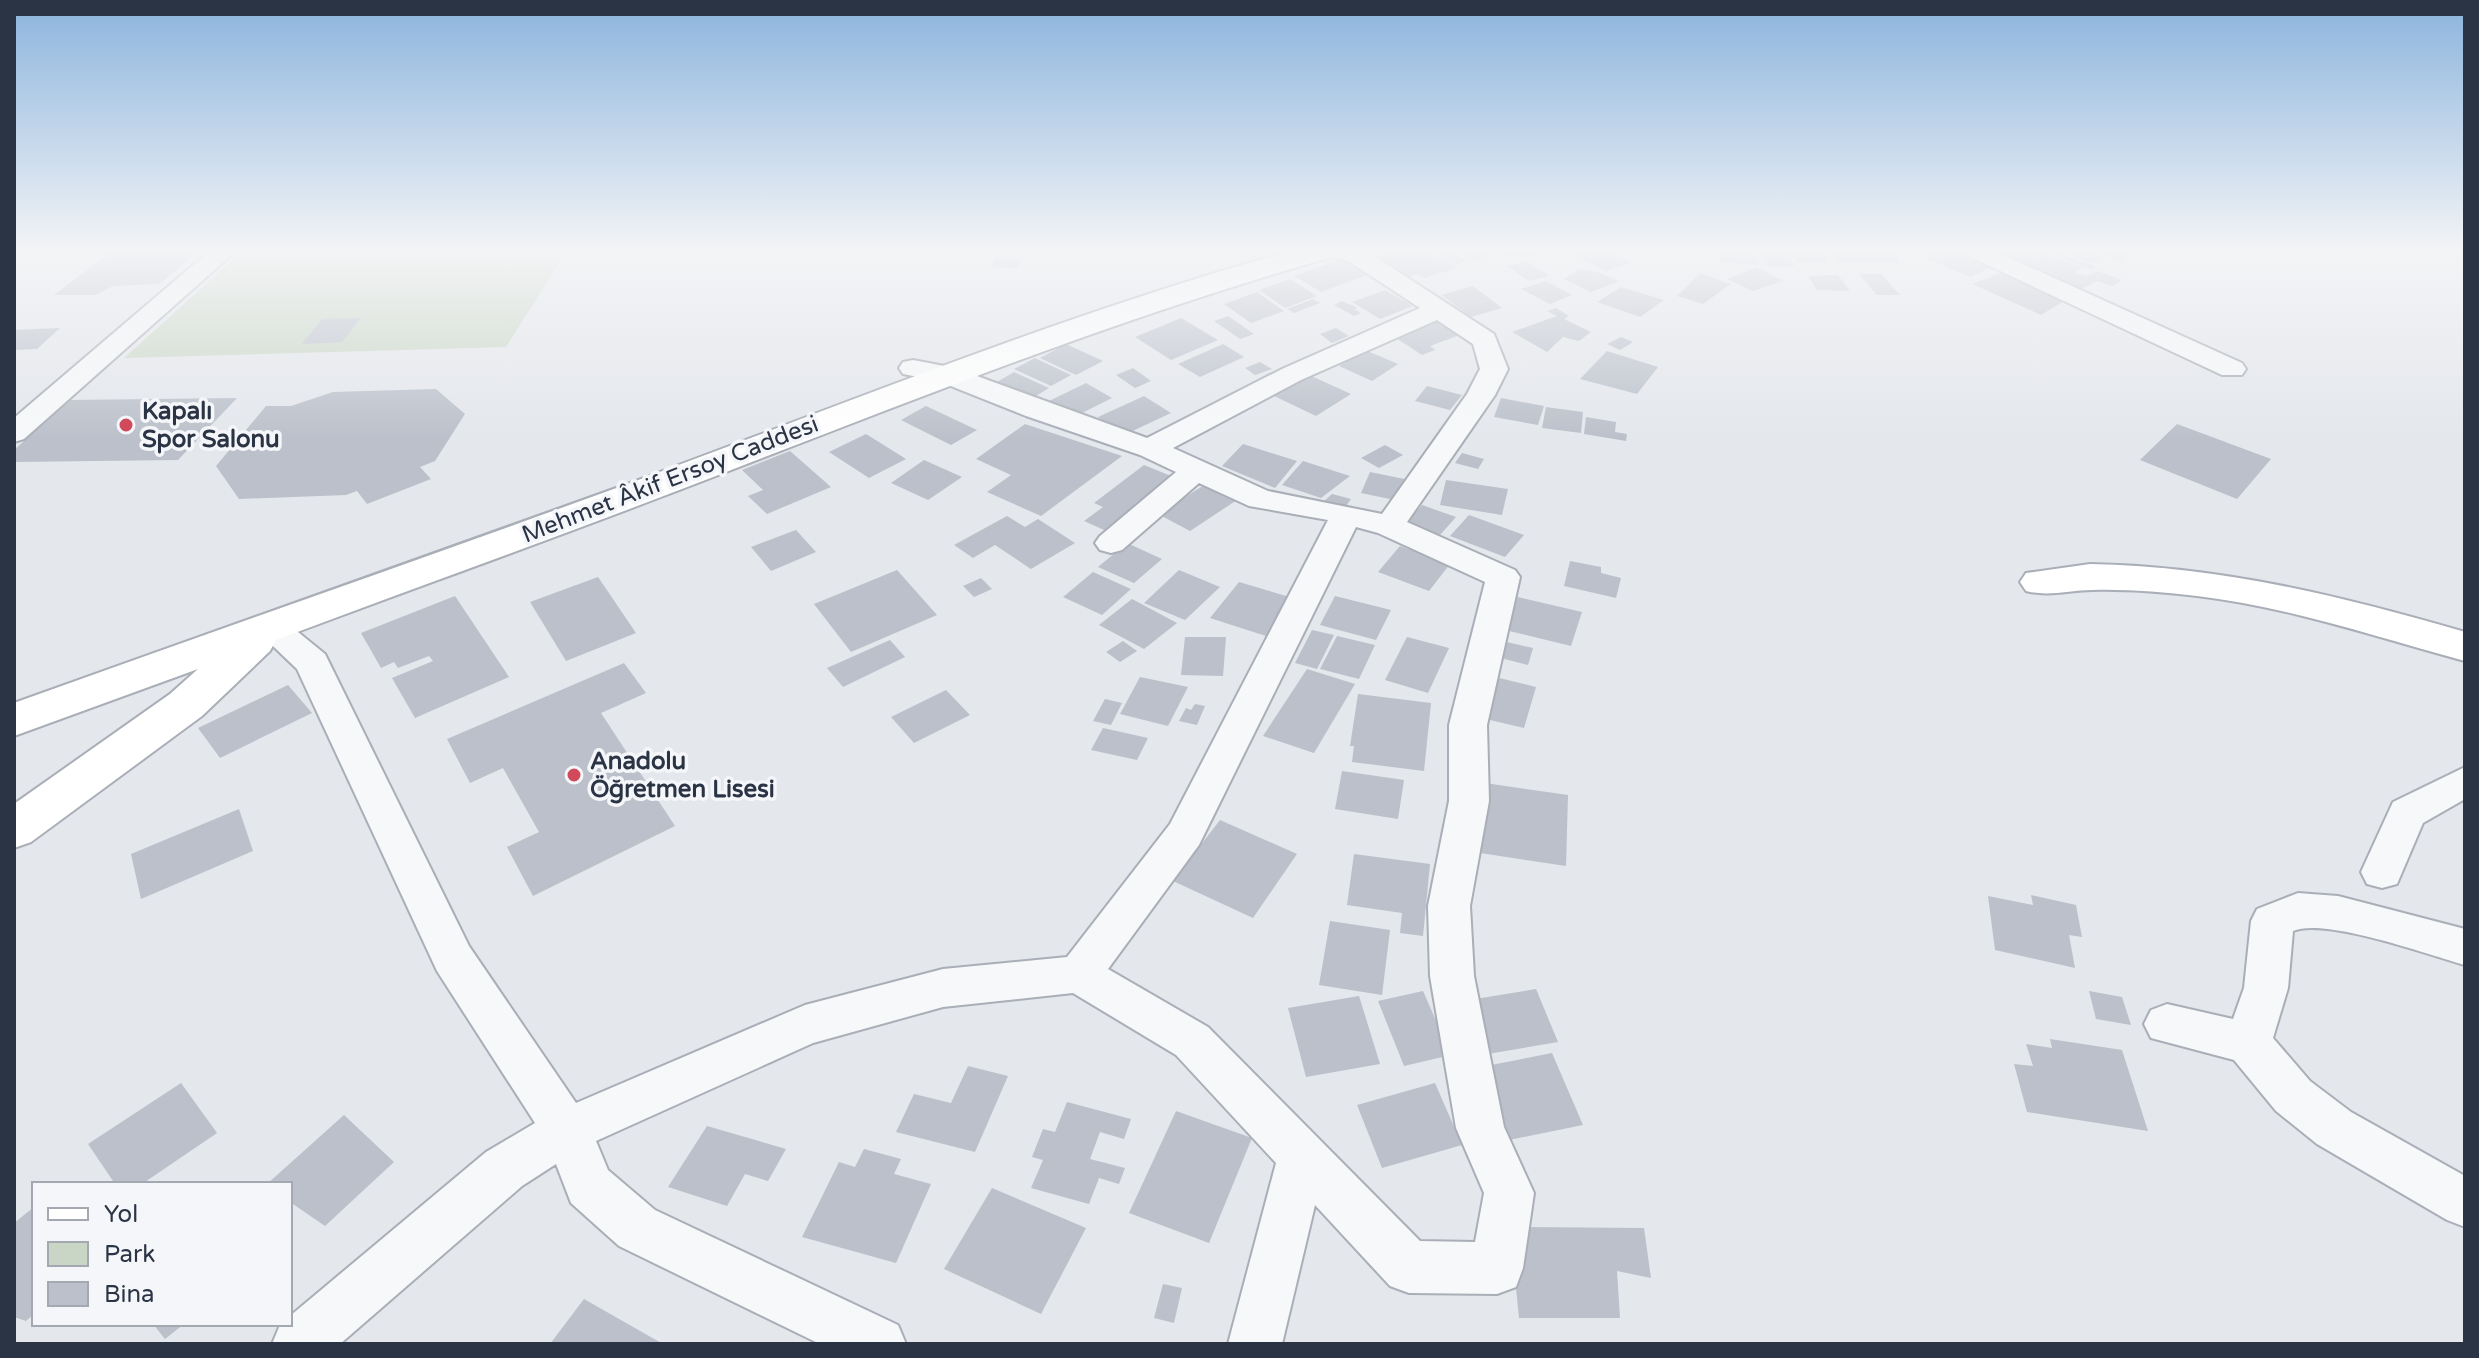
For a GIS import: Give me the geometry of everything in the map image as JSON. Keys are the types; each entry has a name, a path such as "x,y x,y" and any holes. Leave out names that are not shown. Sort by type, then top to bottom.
{"main road":[{"name":"Mehmet Âkif Ersoy Caddesi","path":"14,720 634,495 1069,312"},
{"name":"Mehmet Âkif Ersoy Caddesi","path":"14,700 929,371 1117,312"},
{"path":"2040,582 2064,578 2168,579 2375,620 2465,647"},
{"path":"14,829 186,705 270,627"}],"street":[{"path":"14,433 153,312"},
{"path":"1150,449 1235,400 1433,312"},
{"path":"1389,526 1481,395 1494,369 1485,340 1442,312"},
{"path":"2109,312 2232,369"},
{"path":"299,1344 504,1169 567,1130 805,1025 943,988 1079,974 1192,1041 1409,1267 1497,1268 1509,1193 1480,1128 1452,976 1449,906 1469,801 1468,725 1503,577 1389,526 1347,514 1260,499 1150,449 929,371"},
{"path":"14,396 58,395"},
{"path":"1111,543 1197,469"},
{"path":"1079,974 1185,834 1347,514"},
{"path":"270,627 312,662 453,958 567,1130 589,1186 637,1228 879,1344"},
{"path":"2382,872 2407,813 2465,781"},
{"path":"2248,1043 2266,988 2272,921 2298,910 2338,913 2465,947"},
{"path":"2167,1024 2248,1043 2293,1096 2334,1128 2465,1203"},
{"path":"1255,1344 1302,1156"}],"green space":[{"path":"175,312 528,312 506,347 124,358"}],"building":[{"path":"1236,312 1280,312 1251,323"},
{"path":"1369,312 1397,312 1380,319"},
{"path":"1465,312 1487,312 1471,317"},
{"path":"1550,312 1563,312 1569,316 1564,319 1591,332 1579,341 1563,337 1547,352 1512,332 1557,316"},
{"path":"1627,312 1647,312 1640,317"},
{"path":"1228,316 1254,334 1240,339 1214,321"},
{"path":"361,318 342,342 302,344 322,319"},
{"path":"1181,318 1218,340 1171,360 1135,337"},
{"path":"1441,319 1465,333 1430,346 1435,350 1422,355 1393,336"},
{"path":"60,328 37,349 14,350 14,330"},
{"path":"1336,328 1349,336 1332,343 1320,334"},
{"path":"1621,337 1633,342 1620,350 1607,344"},
{"path":"1066,344 1103,361 1076,375 1040,358"},
{"path":"1223,344 1244,357 1200,377 1178,364"},
{"path":"1365,350 1398,364 1372,381 1339,366"},
{"path":"1607,351 1658,367 1637,394 1580,379"},
{"path":"1035,358 1071,375 1051,386 1014,369"},
{"path":"1260,362 1272,369 1255,375 1245,368"},
{"path":"1133,368 1151,381 1135,388 1116,375"},
{"path":"1014,372 1049,388 1026,402 992,385"},
{"path":"1307,374 1351,394 1316,416 1272,395"},
{"path":"1086,383 1112,398 1074,417 1049,401"},
{"path":"1427,386 1462,395 1450,410 1415,401"},
{"path":"436,389 465,414 435,461 420,467 431,479 367,504 357,491 346,495 239,499 216,466 266,406 291,406 333,392"},
{"path":"1144,396 1171,413 1124,435 1098,417"},
{"name":"Kapalı Spor Salonu","path":"237,398 178,460 14,462 14,450 70,400"},
{"path":"1501,398 1544,406 1538,425 1494,417"},
{"path":"926,406 977,430 951,445 901,420"},
{"path":"1546,407 1583,412 1581,433 1542,428"},
{"path":"1586,417 1616,422 1615,432 1627,434 1626,441 1584,434"},
{"path":"1025,424 1122,456 1041,516 987,492 1011,475 976,459"},
{"path":"2177,424 2271,459 2237,499 2140,460"},
{"path":"866,434 906,459 869,478 829,452"},
{"path":"1243,444 1297,461 1275,488 1222,466"},
{"path":"1385,445 1403,455 1379,468 1361,458"},
{"path":"790,451 831,487 767,514 748,496 763,490 742,470"},
{"path":"1462,453 1484,459 1478,469 1455,463"},
{"path":"924,460 962,477 928,500 891,483"},
{"path":"1303,461 1350,476 1321,498 1282,485"},
{"path":"1144,465 1181,480 1113,534 1084,521 1103,507 1094,503"},
{"path":"1370,472 1414,481 1404,502 1361,493"},
{"path":"1446,480 1508,489 1502,515 1440,505"},
{"path":"1209,482 1240,498 1190,531 1158,514"},
{"path":"1332,494 1351,499 1344,509 1323,502"},
{"path":"1422,505 1456,517 1440,535 1406,523"},
{"path":"1469,515 1524,535 1505,557 1450,536"},
{"path":"1007,516 1025,527 1038,519 1075,543 1031,569 995,545 973,558 954,545"},
{"path":"796,530 816,552 771,571 751,547"},
{"path":"1127,543 1162,559 1134,583 1098,567"},
{"path":"1400,546 1450,564 1429,591 1378,572"},
{"path":"1570,561 1601,567 1601,573 1621,578 1616,598 1564,586"},
{"path":"897,570 937,615 851,652 814,604"},
{"path":"1179,570 1220,587 1185,620 1144,603"},
{"path":"1093,572 1131,589 1102,615 1063,597"},
{"path":"598,577 636,633 566,661 530,602"},
{"path":"981,578 992,589 974,597 963,586"},
{"path":"1239,582 1296,599 1269,637 1210,618"},
{"path":"455,596 509,677 415,718 392,678 433,661 429,656 398,668 394,662 381,668 361,633"},
{"path":"1335,596 1391,610 1376,640 1320,625"},
{"path":"1513,596 1582,612 1571,646 1501,629"},
{"path":"1132,599 1177,623 1144,649 1099,625"},
{"path":"1312,630 1334,635 1317,669 1295,663"},
{"path":"1337,636 1375,645 1359,679 1320,669"},
{"path":"1185,637 1226,637 1223,676 1181,675"},
{"path":"1407,637 1449,648 1428,693 1385,680"},
{"path":"890,640 905,657 843,687 827,668"},
{"path":"1498,640 1533,648 1528,665 1493,656"},
{"path":"1123,641 1137,651 1120,662 1106,652"},
{"name":"Anadolu Öğretmen Lisesi","path":"624,663 646,693 601,713 675,826 533,896 507,847 539,832 503,768 470,783 447,739"},
{"path":"1307,669 1355,684 1314,753 1263,736"},
{"path":"1487,675 1536,687 1524,728 1473,716"},
{"path":"1140,677 1188,687 1168,726 1120,714"},
{"path":"288,685 312,713 220,758 198,728"},
{"path":"946,690 970,715 914,743 891,717"},
{"path":"1358,694 1431,703 1424,771 1352,762 1354,746 1350,746"},
{"path":"1105,699 1122,703 1111,725 1093,721"},
{"path":"1195,704 1205,706 1197,725 1179,721 1186,708 1191,710"},
{"path":"1103,728 1148,738 1137,760 1091,750"},
{"path":"1342,771 1404,780 1398,819 1335,809"},
{"path":"1485,783 1568,795 1566,866 1480,853"},
{"path":"239,809 253,851 141,899 131,854"},
{"path":"1220,820 1297,854 1253,918 1173,881"},
{"path":"1354,854 1430,864 1423,936 1400,933 1402,913 1347,905"},
{"path":"2031,895 2076,905 2082,937 2069,935 2075,968 1995,950 1988,896 2033,905"},
{"path":"1330,921 1390,930 1382,995 1319,985"},
{"path":"1536,989 1558,1042 1476,1056 1457,1002"},
{"path":"1423,991 1451,1055 1404,1066 1378,1001"},
{"path":"2089,991 2122,997 2131,1025 2096,1019"},
{"path":"1359,996 1380,1064 1306,1077 1288,1008"},
{"path":"2050,1039 2122,1050 2148,1131 2027,1112 2014,1064 2033,1066 2026,1044 2052,1048"},
{"path":"1552,1053 1583,1125 1509,1140 1481,1067"},
{"path":"968,1066 1008,1076 975,1152 896,1132 914,1094 951,1103"},
{"path":"181,1083 217,1133 145,1182 114,1182 88,1144"},
{"path":"1435,1083 1462,1145 1382,1168 1357,1105"},
{"path":"1067,1102 1131,1119 1124,1139 1100,1132 1090,1159 1125,1168 1119,1184 1099,1178 1089,1204 1031,1188 1043,1160 1032,1157 1043,1129 1055,1132"},
{"path":"1176,1111 1252,1138 1209,1243 1129,1213"},
{"path":"344,1115 394,1162 325,1226 292,1203 292,1182 269,1182"},
{"path":"707,1126 786,1149 768,1181 745,1174 727,1206 668,1187"},
{"path":"864,1149 901,1159 894,1174 931,1184 896,1263 802,1237 839,1162 855,1167"},
{"path":"992,1188 1086,1228 1041,1314 944,1269"},
{"path":"32,1209 32,1316 26,1321 14,1317 14,1223"},
{"path":"1510,1227 1644,1228 1651,1278 1617,1271 1620,1318 1519,1318"},
{"path":"1163,1284 1182,1288 1174,1323 1154,1318"},
{"path":"584,1299 663,1344 550,1344"},
{"path":"155,1326 181,1326 165,1339"}],"place":[{"name":"Kapalı Spor Salonu","path":"126,425"},
{"name":"Anadolu Öğretmen Lisesi","path":"574,775"}]}
